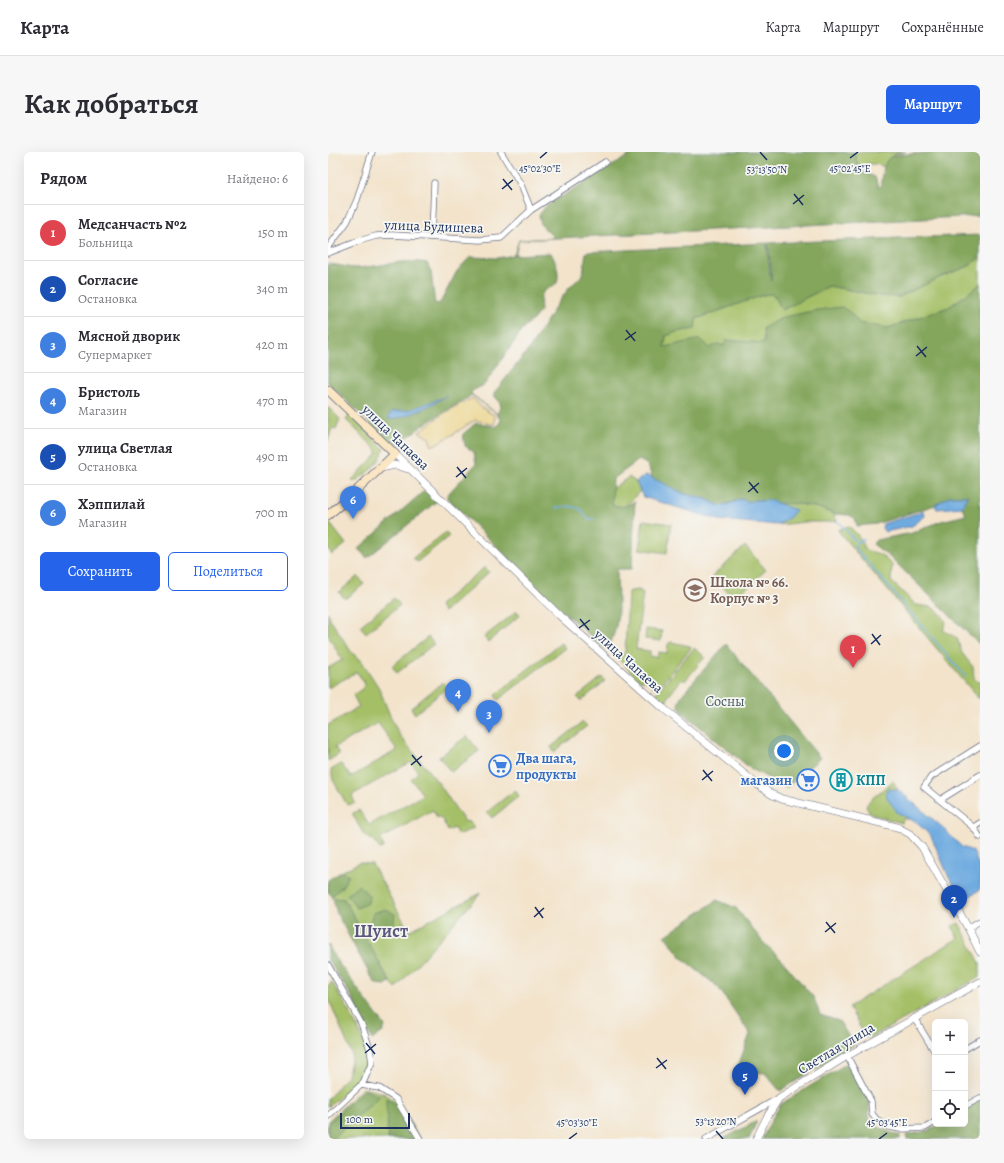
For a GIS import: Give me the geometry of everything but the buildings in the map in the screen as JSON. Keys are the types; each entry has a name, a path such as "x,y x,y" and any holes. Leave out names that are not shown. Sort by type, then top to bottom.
{"main road":[{"name":"улица Чапаева","path":"328,390 395,454"},
{"path":"328,515 395,454"}],"street":[{"path":"328,248 347,222 357,200 372,152"},
{"path":"501,152 521,185 531,210"},
{"name":"улица Будищева","path":"328,253 376,236 392,235 480,240 501,238 531,210 605,162"},
{"path":"432,238 434,183"},
{"name":"улица Чапаева","path":"395,454 565,621 663,708 742,773 771,794 791,802 897,827 910,834 922,847 980,952"},
{"path":"381,468 395,465 411,470"},
{"path":"980,746 931,777 924,787 974,827 980,837"},
{"path":"940,800 980,775"},
{"path":"974,827 980,824"},
{"path":"968,928 980,921"},
{"path":"328,965 361,1023 370,1049 372,1062 364,1083 328,1116"},
{"name":"Светлая улица","path":"706,1139 779,1098 847,1056 980,982"},
{"path":"914,1018 932,1047"},
{"path":"968,1047 980,1040"},
{"path":"847,1056 871,1101 872,1114 877,1120 885,1126 900,1129 925,1128 932,1124"},
{"path":"362,1085 379,1088 396,1099 420,1139"},
{"path":"756,1139 779,1098"},
{"path":"968,1104 980,1098"}],"green space":[{"path":"635,152 854,152 860,171 875,177 878,187 880,187 885,165 889,158 894,156 932,153 980,152 980,216 519,240 554,238 541,225 539,215 546,206"},
{"path":"854,152 906,152 890,157 885,167 876,164 867,164 860,171"},
{"path":"980,235 980,257 969,266 941,277 899,297 880,296 829,286 782,310 775,296 771,294 763,295 696,319 695,329 676,332 666,336 664,347 701,339 710,348 718,344 723,346 727,340 764,343 763,328 784,317 817,310 842,307 852,314 859,323 888,328 949,307 980,283 980,645 892,559 873,544 876,540 912,533 941,521 966,515 962,507 968,496 950,496 935,505 876,524 857,526 855,518 849,515 834,514 819,508 799,504 773,503 769,500 755,500 749,502 741,499 720,506 706,499 685,494 652,478 648,465 639,460 613,479 612,505 625,507 635,501 632,569 617,569 617,621 615,631 606,649 561,610 447,498 447,495 476,464 474,452 465,446 463,434 476,423 496,427 501,421 497,414 501,406 499,401 494,396 494,393 532,345 557,304 569,288 583,274 586,252 767,243 771,281 768,243"},
{"path":"519,240 515,255 551,253 558,271 557,283 548,288 541,295 541,310 533,320 525,326 484,385 472,391 471,394 497,414 472,395 426,423 397,445 393,445 328,383 328,264 356,268 400,262 427,263 431,272 435,304 440,303 457,271 470,257 497,258 514,255"},
{"path":"980,257 980,283 975,288 949,307 888,328 764,343 727,341 723,346 718,344 710,348 664,347 666,336 676,332 695,329 696,319 763,295 771,294 775,296 782,310 829,286 880,296 899,297 941,277 969,266"},
{"path":"328,407 340,419 336,429 332,428 328,441"},
{"path":"350,414 384,449 376,464 354,482 352,480 377,454 377,450 346,420"},
{"path":"629,477 636,482 640,491 628,504 619,509 599,531 612,489"},
{"path":"741,486 799,504 819,508 834,514 837,521 778,525 790,517 796,510 773,503"},
{"path":"425,490 437,501 367,558 358,549"},
{"path":"643,520 671,524 667,553 639,549"},
{"path":"328,521 346,544 332,555 328,548"},
{"path":"848,526 859,536 865,550 880,554 892,565 891,581 916,605 932,607 942,615 946,623 943,630 957,638 962,653 973,667 974,678 978,682 980,681 979,699 839,532 838,530"},
{"path":"446,532 449,536 417,562 413,558"},
{"path":"745,546 766,570 734,599 713,576"},
{"path":"485,567 489,572 444,612 439,605"},
{"path":"358,576 364,584 345,599 339,592"},
{"path":"639,590 643,593 636,649 650,651 650,656 657,657 659,652 667,653 668,644 671,642 690,646 691,648 657,689 646,681 638,679 618,659 625,652 628,592"},
{"path":"394,598 400,605 366,633 360,626"},
{"path":"517,611 520,615 488,642 484,637"},
{"path":"328,612 330,619 352,653 361,660 379,688 400,736 440,785 464,821 470,822 474,828 458,835 454,828 448,831 442,819 437,818 433,810 380,839 384,847 380,849 374,841 364,835 353,813 359,810 369,825 423,795 411,779 418,772 411,762 352,795 355,803 347,805 333,780 331,770 341,764 351,777 397,750 378,723 335,747 339,754 328,761 328,725 359,707 353,695 362,689 365,684 357,672 328,688 328,668 342,660 328,635"},
{"path":"646,629 662,631 661,641 645,639"},
{"path":"428,637 434,644 397,673 392,666"},
{"path":"561,643 565,648 498,700 495,695"},
{"name":"Сосны","path":"726,644 820,758 786,788 750,768 682,712 678,704 681,696"},
{"path":"694,648 704,656 704,658 685,681 682,679 667,698 668,700 663,702 656,695 657,692"},
{"path":"602,677 605,681 581,701 577,697"},
{"path":"443,682 448,687 415,714 411,708"},
{"path":"583,722 587,726 554,752 551,747"},
{"path":"467,736 479,751 451,772 439,757"},
{"path":"893,781 898,790 894,789 890,800 898,811 911,819 903,819 902,823 880,817 869,812 866,806 870,800"},
{"path":"515,790 519,796 492,818 487,812"},
{"path":"360,862 372,864 409,931 481,893 396,988 390,982 344,899 333,898 332,896 341,888 349,875 341,872"},
{"path":"341,872 349,875 341,888 332,896 328,892 328,880"},
{"path":"359,885 369,896 368,903 357,908 347,895"},
{"path":"333,898 344,899 390,982 385,985 376,984 337,914"},
{"path":"717,900 736,908 763,942 780,958 814,998 820,1015 839,1021 854,1045 780,1091 765,1073 753,1072 746,1077 738,1066 750,1034 718,987 683,959 665,936"},
{"path":"385,909 395,914 394,923 387,931 376,928 368,930 373,913"},
{"path":"959,923 980,963 980,977 870,1038 866,1037 849,1007 958,938 952,926"},
{"path":"328,944 334,957 385,1026 383,1032 372,1040 352,997 328,960"},
{"path":"332,982 359,1030 367,1050 368,1058 366,1067 359,1079 328,1107 328,1099 348,1075 352,1055 328,997 328,985"},
{"path":"846,1064 859,1081 868,1097 869,1114 872,1122 879,1127 900,1136 900,1139 762,1139 781,1104"},
{"path":"363,1088 385,1094 396,1102 420,1139 328,1139 328,1121"},
{"path":"364,1090 380,1096 332,1139 328,1139 328,1123"},
{"path":"386,1098 398,1106 418,1139 388,1139"},
{"path":"980,1100 980,1139 907,1139 906,1135 927,1131 934,1127 968,1127 968,1107"},
{"path":"757,1121 749,1139 723,1139"}],"sand":[{"path":"473,398 481,407 495,416 494,425 475,420 432,446 429,438 419,432 444,413"}],"water":[{"path":"447,396 410,414 394,419 388,419 391,412 409,410"},
{"path":"646,475 685,494 706,499 720,506 741,499 749,502 755,500 769,500 796,510 790,517 778,525 719,520 643,497 636,482"},
{"path":"950,496 968,496 962,507 937,509 935,505"},
{"path":"924,511 925,516 912,526 885,532 882,528 883,524"},
{"path":"889,789 898,790 941,826 962,847 973,851 980,869 979,890 963,900 948,875 931,836 916,822 898,813 887,798 886,791"}],"waterway":[{"path":"556,508 566,506 577,508 580,509 588,519 594,519"},
{"path":"837,521 855,540 858,542 863,539"},
{"path":"858,542 854,546 966,677"}],"place":[{"name":"Хэппилай","path":"353,519"},
{"name":"Школа № 66. Корпус № 3","path":"695,590"},
{"name":"Медсанчасть №2","path":"853,668"},
{"name":"Бристоль","path":"458,712"},
{"name":"Мясной дворик","path":"489,733"},
{"name":"Два шага, продукты","path":"500,766"},
{"name":"магазин","path":"808,780"},
{"name":"КПП","path":"841,780"},
{"name":"Согласие","path":"954,918"},
{"name":"улица Светлая","path":"745,1095"}],"district":[{"name":"Шуист","path":"381,931"}]}
